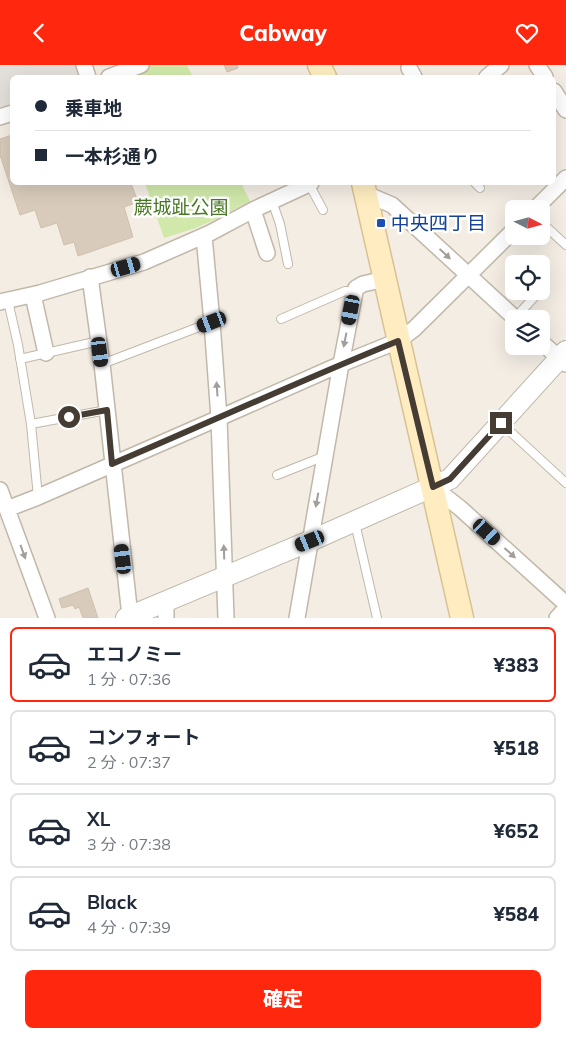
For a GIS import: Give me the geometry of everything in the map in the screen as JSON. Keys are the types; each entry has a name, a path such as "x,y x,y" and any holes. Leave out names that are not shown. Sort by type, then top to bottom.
{"main road":[{"path":"364,188 462,618"}],"street":[{"path":"114,75 141,65"},
{"path":"489,75 501,65"},
{"path":"556,94 566,110"},
{"path":"544,200 566,178"},
{"path":"4,301 36,294 144,262 204,236 306,185"},
{"path":"364,188 392,205 506,310"},
{"path":"253,210 267,253"},
{"path":"204,236 219,418 226,618"},
{"path":"6,518 38,497 341,364 398,341 414,329 505,239"},
{"path":"90,277 102,364 128,617 166,609 225,576 310,541 450,479 564,358 550,348"},
{"path":"297,618 354,292 356,288 363,284 385,279"},
{"path":"36,294 46,353"},
{"path":"433,487 460,507 566,604"},
{"path":"0,490 6,518 47,618"},
{"path":"557,618 566,608"}],"lane":[{"path":"311,185 323,210"},
{"path":"272,201 280,224 288,264"},
{"path":"550,230 566,245"},
{"path":"281,319 345,291 354,292"},
{"path":"522,310 532,300"},
{"path":"4,301 20,359 31,424 38,497"},
{"path":"102,364 212,322"},
{"path":"20,359 99,341"},
{"path":"31,424 107,410"},
{"path":"501,423 566,483"},
{"path":"278,475 325,456"},
{"path":"355,521 377,618"}],"green space":[{"path":"147,65 187,65 192,75 120,75"},
{"name":"蕨城趾公園","path":"146,185 242,185 250,201 214,220 164,238"}],"shaded area":[{"path":"0,65 79,65 82,75 10,75 10,104 0,108"}],"building":[{"path":"224,65 237,65 238,68 227,72"},
{"path":"10,136 10,185 0,155 0,139"},
{"path":"10,185 132,185 138,202 124,207 133,237 78,256 74,242 64,245 57,223 41,228 35,210 20,215"},
{"path":"88,588 98,618 83,618 79,607 75,609 73,605 62,608 59,599"}],"place":[{"name":"中央四丁目","path":"381,223"}],"route":[{"path":"69,417 107,410 112,464 398,341 433,487 450,479 501,423"}]}
